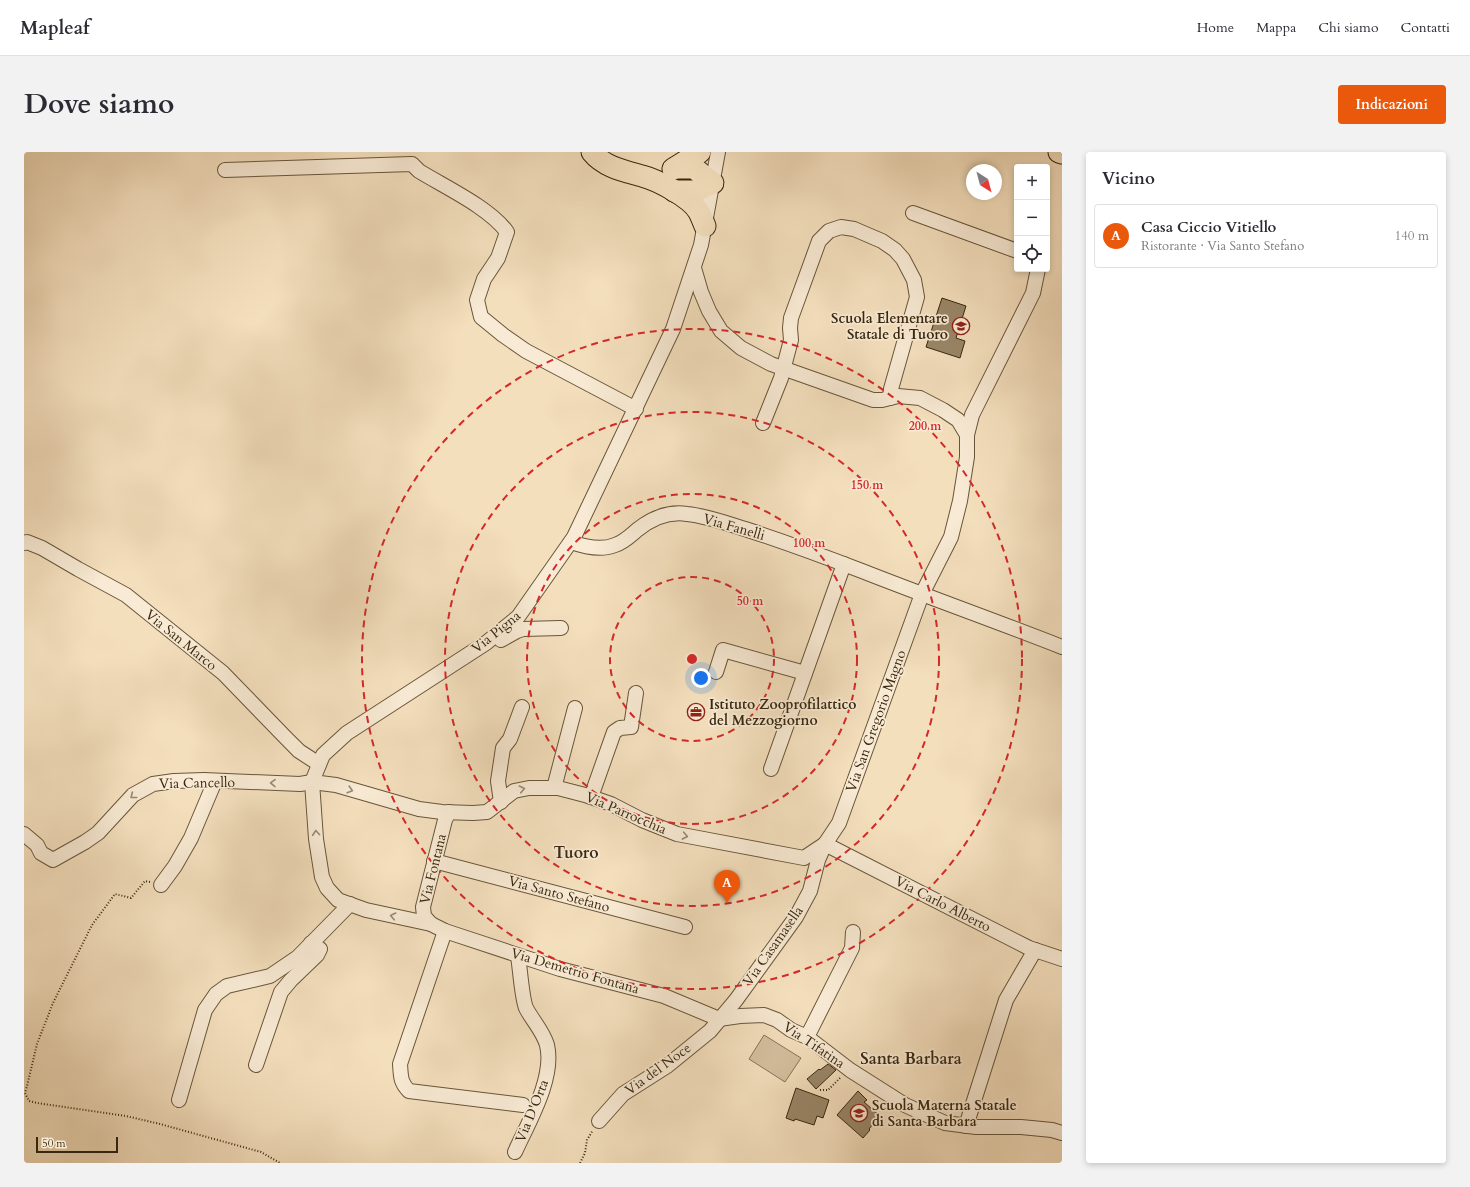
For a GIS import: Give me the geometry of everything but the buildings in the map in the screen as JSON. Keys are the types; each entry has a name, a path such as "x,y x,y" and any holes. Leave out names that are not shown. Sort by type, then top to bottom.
{"highway":[{"path":"592,152 606,164 626,173 644,176 674,190 690,201 699,211 705,226"},
{"path":"644,176 664,173 675,168 700,152"},
{"path":"674,190 696,191 714,182 694,168 675,168"}],"street":[{"name":"Via Pigna","path":"312,782 324,755 347,733 486,643 518,617 571,542 673,329 702,245 718,152"},
{"path":"225,170 412,164 418,171 479,208 501,224 507,232 498,258 484,280 477,300 481,317 503,336 526,351 636,409"},
{"path":"913,213 1014,250"},
{"path":"763,423 781,378 791,340 791,318 820,241 829,231 841,226 854,229 882,241 895,250 903,259 914,280 917,297 891,389 890,398"},
{"path":"694,268 701,292 709,311 721,331 742,348 771,364 873,400 882,400 898,396 920,398 958,420 967,435"},
{"name":"Via San Gregorio Magno","path":"825,844 839,823 922,594 952,534 960,501 966,465 967,435 972,415 1032,293 1037,272"},
{"name":"Via Fanelli","path":"571,542 584,547 601,548 614,546 626,539 646,522 657,517 671,514 686,514 706,518 781,541 990,618 1062,647"},
{"name":"Via San Marco","path":"24,544 27,542 42,548 126,595 223,673 299,751 319,764"},
{"path":"771,769 844,564"},
{"path":"432,677 455,668 517,631 523,629 561,628"},
{"path":"716,672 723,650 805,673"},
{"path":"591,797 614,732 620,728 631,727 636,693"},
{"path":"501,802 498,781 503,748 510,738 522,707"},
{"path":"554,788 575,708"},
{"name":"Via Cancello","path":"24,834 37,844 41,852 53,860 98,833 133,795 153,784 174,781 300,784 312,782"},
{"path":"161,884 175,866 191,838 214,781"},
{"name":"Via Parrocchia","path":"312,782 336,785 419,809 449,812 487,812 514,791 529,788 554,788 591,797 611,804 642,820 677,834 804,858 825,844"},
{"name":"Via Demetrio Fontana","path":"312,782 316,839 322,877 327,888 338,900 366,910 431,924 445,931 560,969 664,996 719,1019"},
{"name":"Via Fontana","path":"431,924 424,916 423,907 445,820 449,812"},
{"name":"Via Carlo Alberto","path":"825,844 1029,948 1062,959"},
{"name":"Via Casamasella","path":"719,1019 736,1000 796,917 810,891 818,860 825,844"},
{"name":"Via Santo Stefano","path":"434,861 685,927"},
{"path":"179,1100 205,1010 216,994 227,986 270,976 298,957 350,904"},
{"path":"445,931 400,1064 403,1085 409,1091 523,1105"},
{"path":"807,1037 852,948 853,932"},
{"path":"256,1065 281,992 291,980 317,955 320,949 311,943"},
{"path":"966,1126 1006,1000 1035,950"},
{"name":"Via D'Orta","path":"515,1152 543,1090 549,1065 547,1045 539,1028 525,1007 518,956"},
{"name":"Via Tifatina","path":"719,1019 764,1015 777,1020 792,1030 807,1037 850,1070 905,1105 945,1123 966,1126 1021,1127 1052,1130 1062,1133"},
{"name":"Via del Noce","path":"599,1121 623,1094 667,1066 710,1031 719,1019"}],"path":[{"path":"161,884 145,881 131,898 115,894 92,925 53,1003 37,1044 26,1093 29,1101 126,1116 160,1124 261,1152 280,1163"},
{"path":"820,1090 828,1090 850,1070"},
{"path":"580,1163 585,1153 587,1140 599,1121"}],"shaded area":[{"path":"764,1035 801,1058 785,1082 749,1059"}],"place":[{"name":"Scuola Elementare Statale di Tuoro","path":"961,326"},
{"name":"Istituto Zooprofilattico del Mezzogiorno","path":"696,712"},
{"name":"Casa Ciccio Vitiello","path":"727,903"},
{"name":"Scuola Materna Statale di Santa Barbara","path":"859,1113"}],"district":[{"name":"Tuoro","path":"576,853"},
{"name":"Santa Barbara","path":"911,1059"}]}
